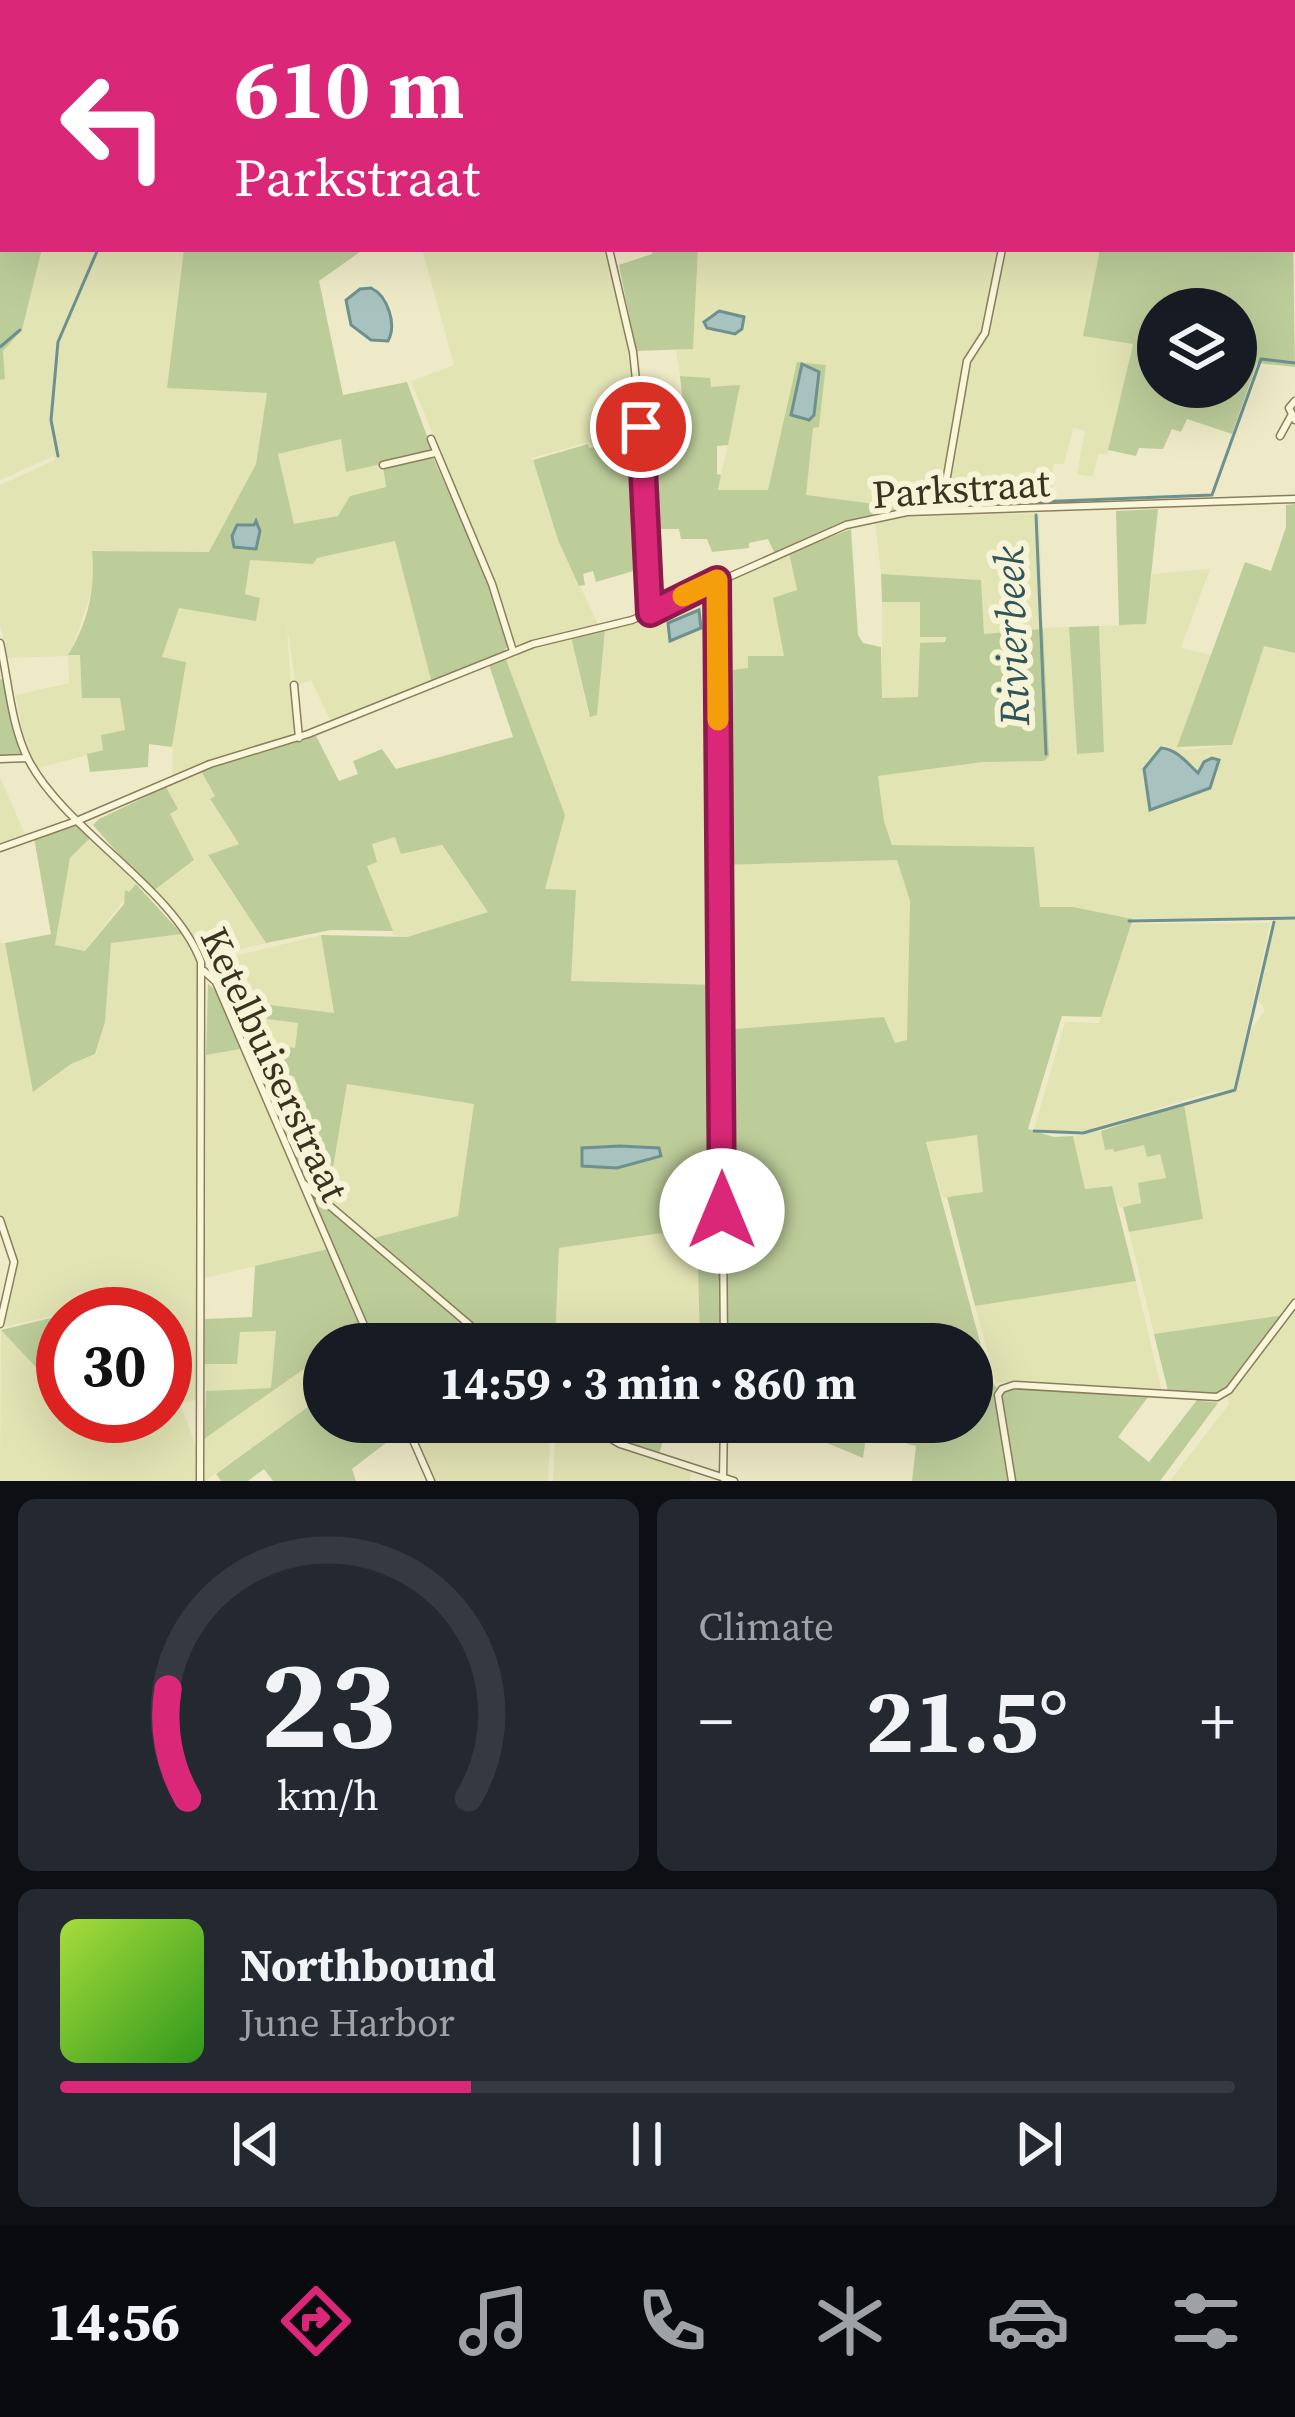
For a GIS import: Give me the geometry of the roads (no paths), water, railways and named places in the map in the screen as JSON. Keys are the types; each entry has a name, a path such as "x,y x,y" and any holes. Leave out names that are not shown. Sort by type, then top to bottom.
{"street":[{"path":"610,252 634,357 644,451 650,613"},
{"path":"941,511 967,362 985,333 1001,252"},
{"path":"1280,436 1293,418 1289,409 1295,400"},
{"path":"431,439 485,566 513,651"},
{"path":"383,465 435,452"},
{"name":"Parkstraat","path":"0,848 210,764 299,738 513,651 650,613 846,525 907,512 1295,500"},
{"path":"717,580 724,1323"},
{"name":"Ketelbuiserstraat","path":"0,643 27,758 179,925 195,946 202,970 216,982 363,1323"},
{"path":"293,685 299,738"},
{"path":"0,759 27,758"},
{"path":"200,1481 202,970"},
{"path":"303,1183 467,1323"},
{"path":"0,1220 14,1262 0,1324"},
{"path":"1012,1481 998,1395 1006,1386 1216,1397 1229,1390 1295,1303"},
{"path":"414,1443 431,1481"},
{"path":"618,1443 734,1481"},
{"path":"723,1478 724,1443"}],"water":[{"path":"371,288 389,312 388,341 371,340 351,325 346,300 360,289"},
{"path":"719,311 744,317 742,329 735,334 707,328 704,322"},
{"path":"802,364 819,372 814,415 809,420 791,415"},
{"path":"256,521 260,531 256,549 234,547 237,525"},
{"path":"699,610 701,628 670,641 668,623"},
{"path":"1161,748 1177,754 1198,773 1204,762 1219,760 1210,788 1150,810 1144,769"},
{"path":"582,1148 659,1148 661,1156 617,1168 582,1166"}],"waterway":[{"path":"58,456 51,420 58,342 97,252"},
{"path":"0,347 20,330"},
{"name":"Rivierbeek","path":"1035,502 1212,495 1261,359 1295,363"},
{"name":"Rivierbeek","path":"1036,515 1046,754"},
{"name":"Rivierbeek","path":"1129,921 1295,918"},
{"path":"1034,1131 1083,1133 1235,1090 1274,922"}]}
